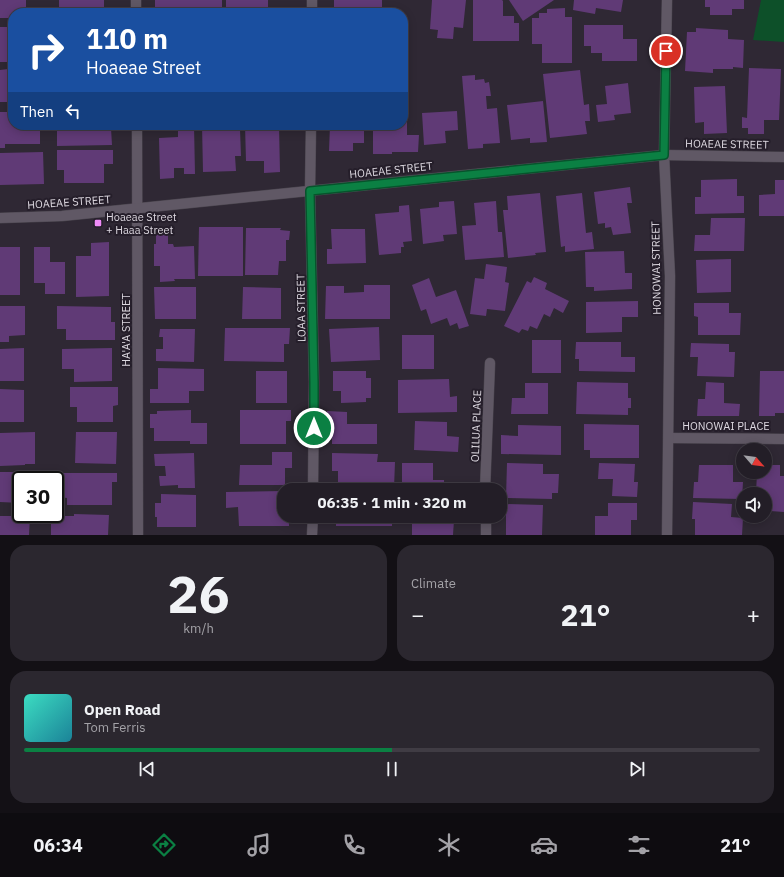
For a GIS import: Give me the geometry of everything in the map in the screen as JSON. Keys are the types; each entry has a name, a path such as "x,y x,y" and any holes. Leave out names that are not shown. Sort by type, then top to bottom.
{"street":[{"name":"HONOWAI STREET","path":"667,0 664,155 670,276 667,535"},
{"name":"HA'A'A STREET","path":"137,130 138,535"},
{"name":"LOAA STREET","path":"311,130 310,191 314,382 313,483"},
{"name":"HOAEAE STREET","path":"0,218 62,216 664,155 784,156"},
{"name":"OLILUA PLACE","path":"485,483 490,363"},
{"name":"HONOWAI PLACE","path":"669,438 784,439"},
{"path":"312,535 313,523"},
{"path":"486,523 486,535"}],"green space":[{"path":"761,0 784,0 784,42 753,40"}],"building":[{"path":"0,0 26,0 26,8 8,8 8,18 0,18"},
{"path":"59,0 104,0 104,8 59,8"},
{"path":"155,0 222,0 222,7 155,8"},
{"path":"226,0 268,0 268,8 226,8"},
{"path":"334,0 382,0 382,8 334,8"},
{"path":"432,0 466,0 463,28 454,27 453,39 437,38 438,30 430,29"},
{"path":"473,0 502,0 503,16 514,16 514,23 519,23 519,41 473,41"},
{"path":"509,0 554,0 523,21"},
{"path":"574,0 623,0 621,12 596,8 595,14 573,10"},
{"path":"705,0 744,0 744,9 732,9 732,15 710,15 710,7 705,7"},
{"path":"565,8 565,17 572,17 572,63 542,63 542,44 532,44 532,18 539,18 539,13 547,13 547,9"},
{"path":"584,25 623,25 623,39 637,39 637,61 602,61 602,53 591,53 591,46 584,46"},
{"path":"0,27 8,27 8,62 0,62"},
{"path":"696,28 728,30 728,39 744,40 743,68 733,67 733,69 713,69 713,73 685,71 687,32 696,32"},
{"path":"749,68 781,69 779,120 764,120 764,134 748,134 748,128 742,128 742,117 747,118"},
{"path":"8,69 8,102 0,102 0,70"},
{"path":"580,70 584,105 589,104 590,121 585,121 587,134 550,138 543,74"},
{"path":"475,75 475,80 484,79 485,83 489,82 491,96 486,96 487,109 497,108 500,143 483,144 483,148 468,149 462,76"},
{"path":"628,83 631,113 614,115 615,120 598,122 596,105 607,104 605,86"},
{"path":"725,86 727,133 704,134 704,122 695,123 694,87"},
{"path":"543,101 547,142 530,143 530,138 511,140 507,105"},
{"path":"457,111 458,130 445,131 446,143 424,145 422,113"},
{"path":"0,112 8,112 8,130 40,130 40,144 5,144 5,148 0,148"},
{"path":"57,130 111,130 112,145 57,146"},
{"path":"178,130 194,130 195,174 184,174 184,168 174,168 174,178 160,179 159,138 178,137"},
{"path":"202,130 240,130 241,156 235,156 236,171 203,172"},
{"path":"245,130 279,130 280,172 264,173 264,161 246,161"},
{"path":"330,130 364,130 364,143 353,143 353,151 329,151"},
{"path":"373,130 407,130 407,135 419,135 418,152 373,154"},
{"path":"57,150 113,150 113,164 104,164 104,183 64,183 64,170 57,170"},
{"path":"43,152 44,184 0,185 0,153"},
{"path":"737,179 737,196 744,196 744,213 695,214 695,197 701,197 701,180"},
{"path":"775,180 784,180 784,216 759,216 759,195 775,194"},
{"path":"630,187 632,203 627,203 631,233 613,235 611,227 605,228 605,223 598,224 594,192"},
{"path":"540,193 546,252 535,253 536,255 508,258 503,210 508,210 507,196"},
{"path":"582,193 586,233 592,232 594,249 565,252 565,246 561,247 556,196"},
{"path":"454,201 457,234 443,235 444,241 423,244 420,209 439,207 439,202"},
{"path":"496,201 498,232 502,232 504,257 465,260 462,226 476,225 474,203"},
{"path":"409,205 412,241 403,242 404,247 401,247 401,253 379,255 375,214 399,212 399,206"},
{"path":"711,218 745,218 744,251 694,251 695,235 710,235"},
{"path":"199,227 243,227 243,276 198,276"},
{"path":"246,228 281,228 280,230 290,231 289,240 286,240 286,261 279,261 278,275 245,275"},
{"path":"331,229 365,229 366,263 327,264 327,249 332,249"},
{"path":"156,232 168,232 168,244 173,244 174,247 194,246 195,279 174,279 175,281 160,282 160,266 154,266 154,244 156,244"},
{"path":"109,242 109,296 76,297 76,256 91,256 91,243"},
{"path":"0,247 20,247 20,295 0,295"},
{"path":"34,247 50,247 50,262 65,262 65,294 45,294 45,283 34,283"},
{"path":"624,251 625,273 632,273 632,289 594,291 594,287 586,287 585,252"},
{"path":"731,259 731,292 697,293 696,260"},
{"path":"486,264 507,267 505,282 509,283 505,311 487,309 486,316 470,314 475,278 484,279"},
{"path":"534,277 547,283 545,289 569,301 563,313 554,308 550,317 544,314 537,329 530,326 528,331 522,329 519,333 504,326 527,281 531,283"},
{"path":"429,278 436,297 456,290 469,326 459,329 457,323 450,326 447,318 431,324 426,309 421,311 412,285"},
{"path":"364,285 390,285 390,319 325,319 326,286 344,286 344,293 364,292"},
{"path":"154,287 196,287 196,319 155,319"},
{"path":"243,287 281,288 281,319 242,319"},
{"path":"638,301 638,317 622,317 622,332 586,333 586,302"},
{"path":"694,303 729,303 729,313 741,313 740,335 698,335 698,317 694,316"},
{"path":"0,306 25,306 25,335 9,336 9,342 0,342"},
{"path":"57,306 111,307 111,322 115,322 115,340 66,340 66,329 57,329"},
{"path":"379,327 380,360 331,362 329,329"},
{"path":"225,328 290,328 289,344 284,344 284,362 224,361"},
{"path":"160,329 195,329 194,362 156,361 156,349 163,349 163,337 159,337"},
{"path":"402,335 434,335 434,369 402,369"},
{"path":"532,340 561,340 561,373 532,373"},
{"path":"576,342 621,342 621,357 635,357 635,372 579,371 579,359 575,359"},
{"path":"691,343 729,344 729,352 735,352 734,377 697,376 698,357 690,357"},
{"path":"24,348 24,381 0,381 0,349"},
{"path":"112,348 112,381 74,382 74,369 62,369 62,349"},
{"path":"158,368 204,369 204,391 189,391 189,403 150,403 150,389 158,389"},
{"path":"256,371 287,371 287,403 256,403"},
{"path":"333,371 366,371 366,378 371,378 371,398 366,398 366,402 341,403 341,391 333,391"},
{"path":"760,371 784,371 784,413 775,413 775,416 759,416"},
{"path":"449,379 450,397 457,396 457,412 398,413 398,380"},
{"path":"577,382 628,383 628,398 631,398 631,408 628,408 628,415 576,414"},
{"path":"706,382 724,383 724,403 740,404 739,416 697,416 698,399 705,399"},
{"path":"525,383 548,383 548,414 511,414 512,398 525,398"},
{"path":"70,387 118,387 118,405 113,406 113,422 77,422 77,407 70,407"},
{"path":"0,389 24,390 24,422 0,422"},
{"path":"191,410 191,423 207,423 207,444 190,444 190,441 154,441 154,428 150,428 150,414 157,414 157,411"},
{"path":"240,410 291,410 291,421 286,421 286,444 240,444"},
{"path":"327,411 347,412 347,424 377,424 377,444 332,444 332,426 327,426"},
{"path":"415,421 447,422 447,436 459,437 458,452 414,450"},
{"path":"584,424 639,425 639,458 590,458 590,450 584,450"},
{"path":"518,425 561,426 561,455 501,454 501,435 518,436"},
{"path":"35,432 35,464 0,466 0,433"},
{"path":"76,432 117,432 116,464 75,463"},
{"path":"272,452 292,452 292,468 285,468 285,483 277,483 277,485 239,485 240,465 272,465"},
{"path":"194,453 195,488 178,488 178,485 160,486 159,476 166,476 165,466 155,466 154,454"},
{"path":"332,453 378,454 377,462 395,462 394,483 338,483 338,471 332,471"},
{"path":"402,463 433,463 433,480 444,480 444,483 402,483"},
{"path":"507,463 543,464 543,474 559,474 558,493 552,493 552,499 507,498"},
{"path":"599,463 635,464 634,482 638,482 637,497 612,496 613,479 598,479"},
{"path":"699,465 733,465 733,482 743,482 743,487 736,487 736,499 693,498 694,482 698,482"},
{"path":"772,465 780,465 780,476 784,476 784,512 772,511 772,487 756,487 757,479 772,479"},
{"path":"0,472 12,472 12,503 0,502"},
{"path":"64,473 117,473 117,482 112,482 112,505 67,505 67,498 64,498"},
{"path":"277,491 277,523 289,523 289,526 239,526 238,507 226,508 226,492"},
{"path":"161,494 196,495 196,527 157,527 155,503 161,503"},
{"path":"693,502 732,504 731,517 736,517 736,523 743,523 742,535 695,535 695,519 692,519"},
{"path":"608,503 637,503 637,520 631,520 631,535 595,535 595,516 608,516"},
{"path":"507,504 543,505 542,535 506,535"},
{"path":"74,514 109,515 108,535 51,535 51,523 64,523 64,516 74,516"},
{"path":"0,516 12,516 12,523 30,523 29,535 0,535"},
{"path":"336,523 392,523 392,526 336,526"},
{"path":"412,523 454,523 453,535 412,535"}],"place":[{"name":"Hoaeae Street + Haaa Street","path":"98,223"}],"route":[{"path":"314,428 310,191 664,155 666,51"}]}
